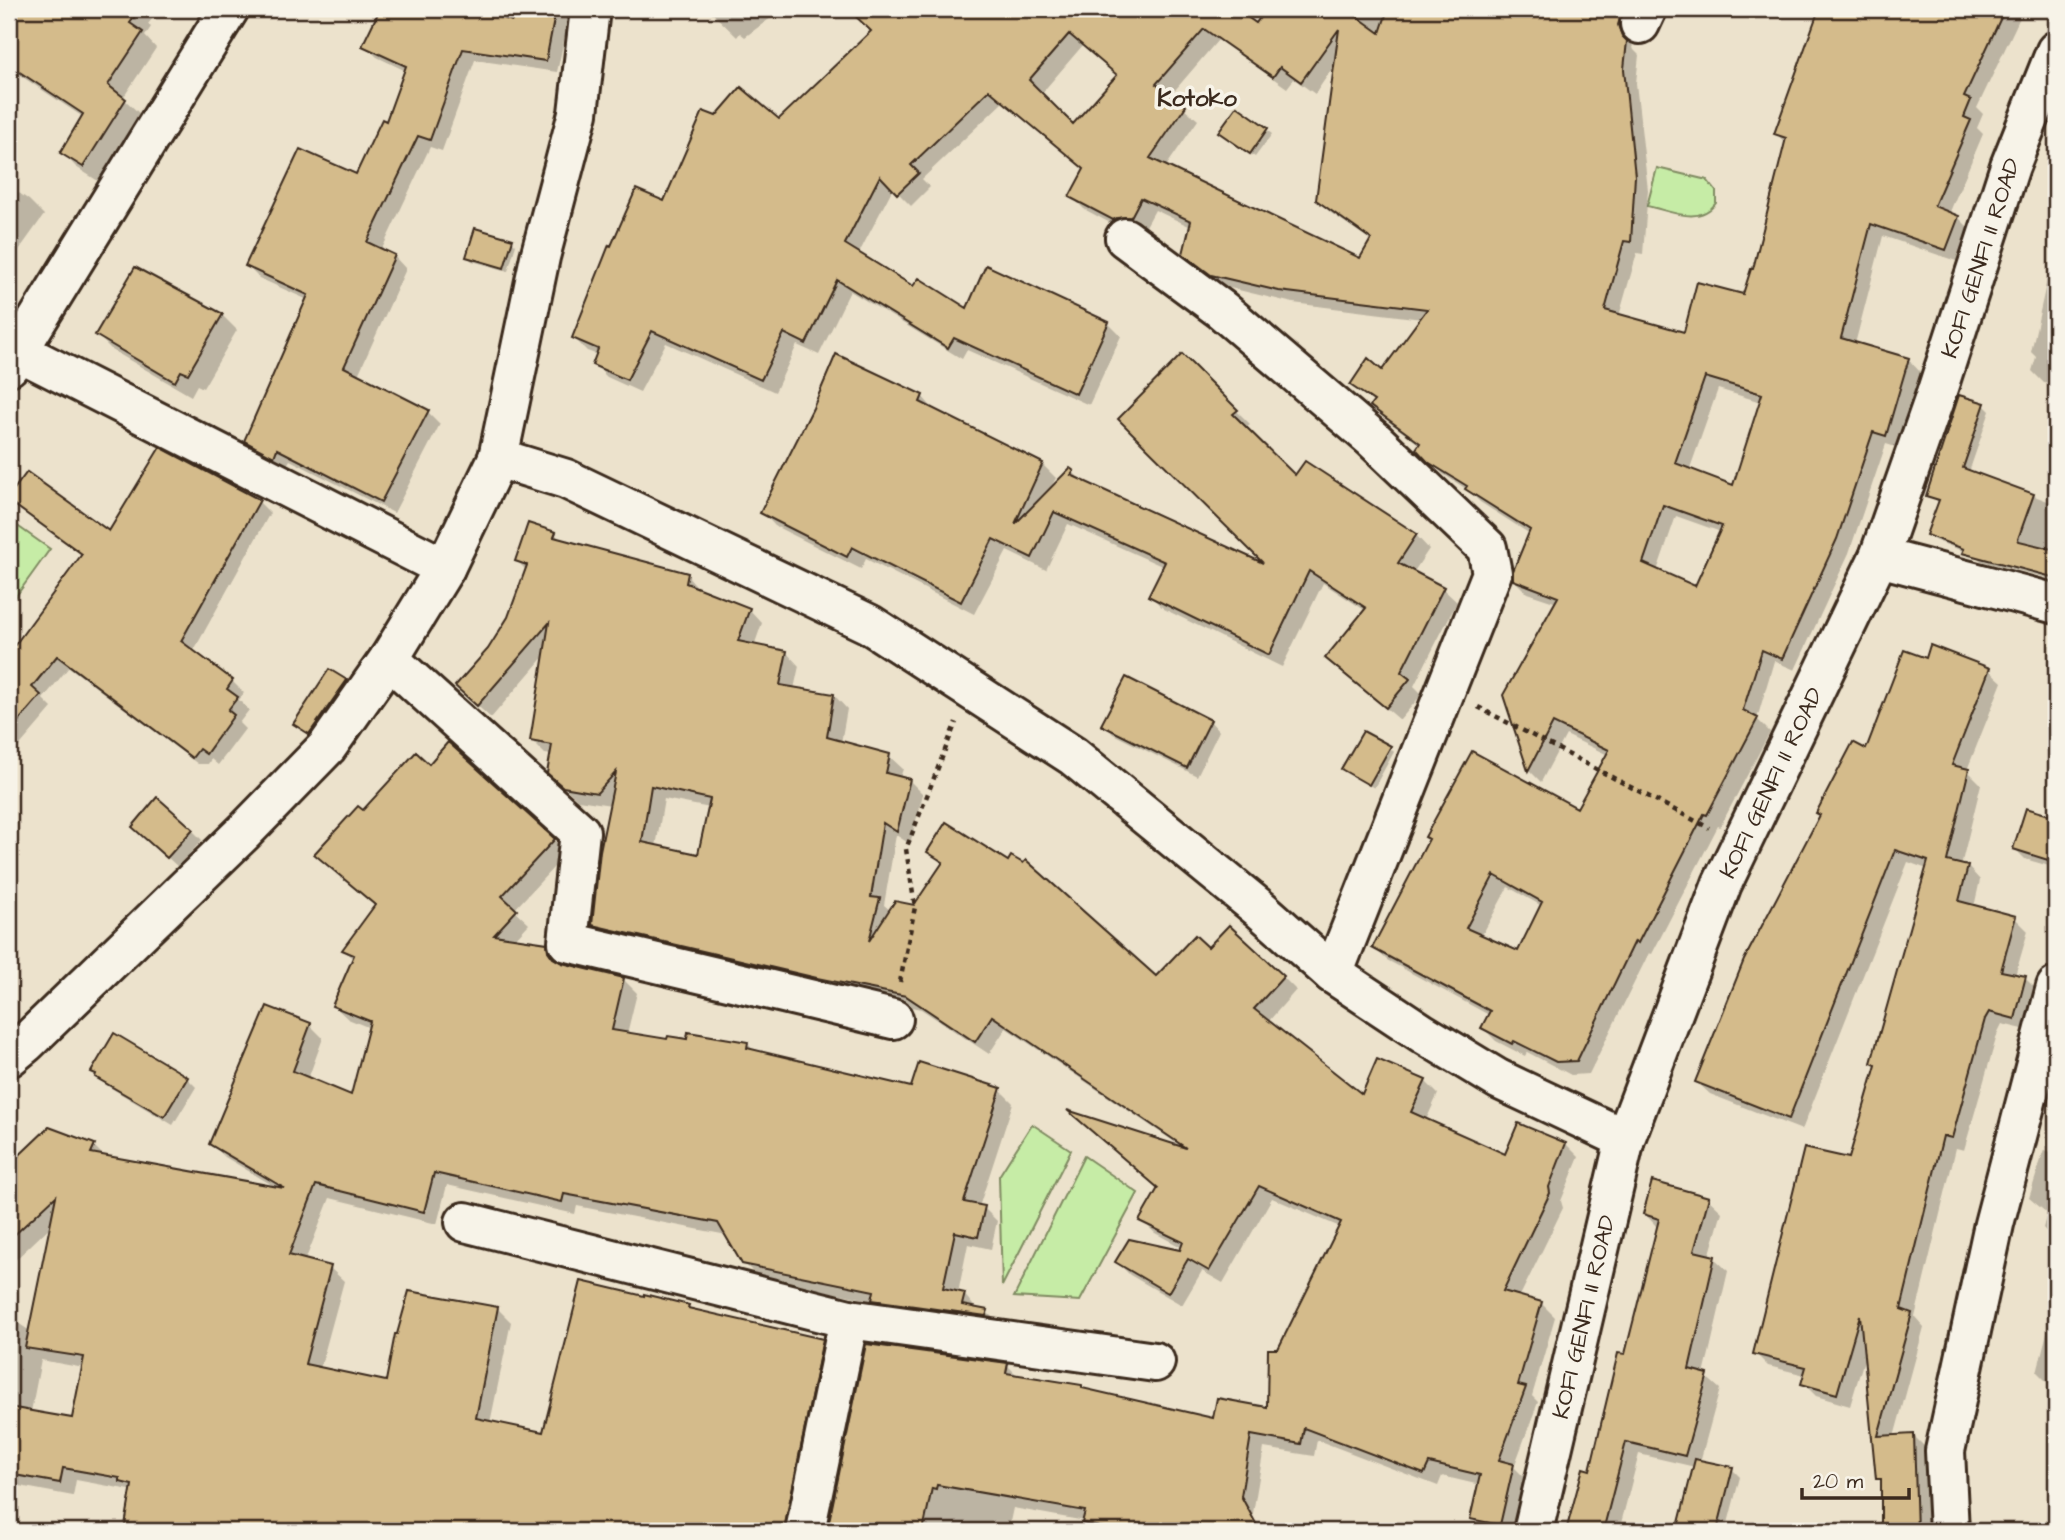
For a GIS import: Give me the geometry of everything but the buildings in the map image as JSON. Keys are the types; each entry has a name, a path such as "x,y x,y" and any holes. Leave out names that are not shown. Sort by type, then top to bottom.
{"street":[{"path":"229,9 13,358 445,568"},
{"path":"9,1057 245,831 327,747 389,659 445,568 498,458 540,257 578,113 590,9"},
{"name":"KOFI GENFI II ROAD","path":"1533,1531 1625,1139 1723,884 1879,556 1935,397 2010,166 2056,51"},
{"path":"1125,238 1222,310 1373,439 1487,548 1492,573 1333,974"},
{"path":"498,458 566,479 869,624 1073,756 1260,909 1333,974 1498,1079 1625,1139"},
{"path":"1879,556 2056,604"},
{"path":"389,659 580,832 568,942 893,1019"},
{"path":"1948,1531 1945,1451 1994,1224 2056,987"},
{"path":"465,1222 849,1319 1155,1362"},
{"path":"805,1531 849,1319"}],"path":[{"path":"893,1019 915,906 906,849 970,689"},
{"path":"1445,690 1741,845"}],"green space":[{"path":"1657,168 1707,180 1716,191 1716,203 1709,210 1693,215 1647,206"},
{"path":"9,520 50,549 9,606"},
{"path":"1032,1124 1071,1150 1002,1286 999,1176"},
{"path":"1084,1156 1138,1193 1080,1301 1014,1297"}],"district":[{"name":"Kotoko","path":"1197,98"}]}
